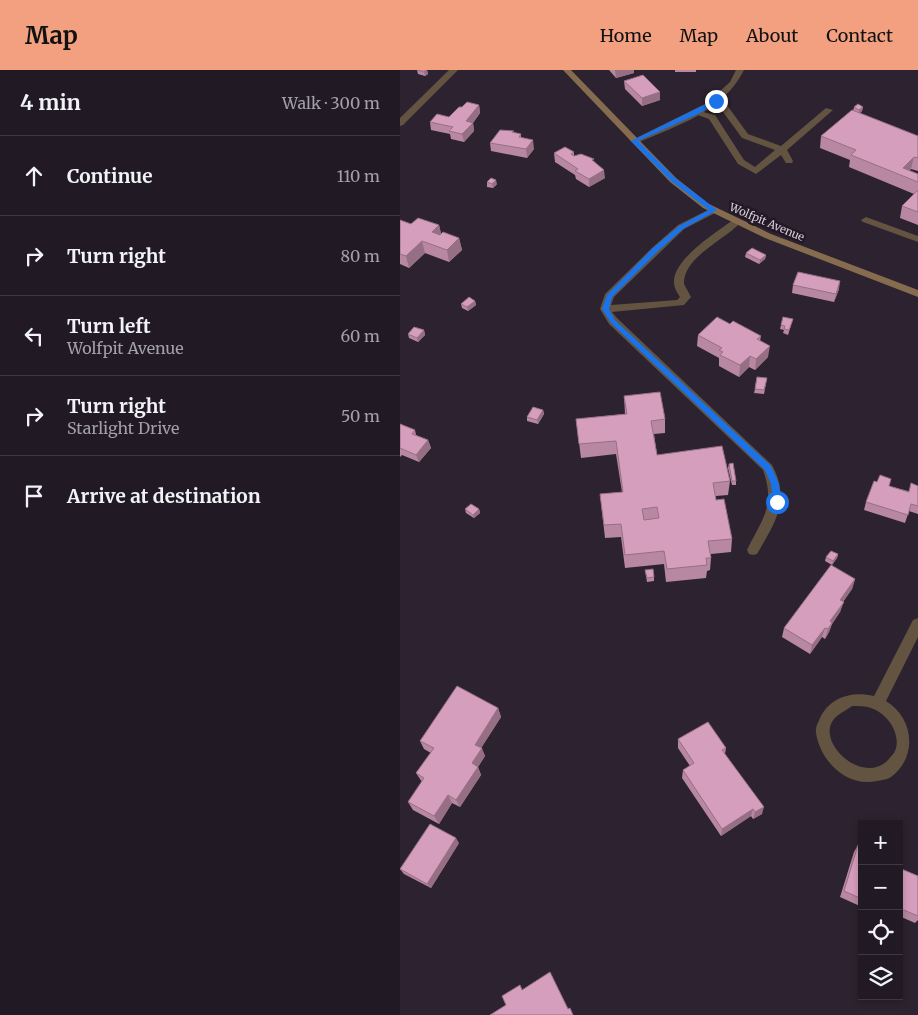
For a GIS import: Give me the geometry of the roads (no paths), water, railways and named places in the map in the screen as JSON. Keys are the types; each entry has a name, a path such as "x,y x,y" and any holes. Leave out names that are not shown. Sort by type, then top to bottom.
{"street":[{"path":"400,123 454,70"},
{"name":"Wolfpit Avenue","path":"567,70 673,180 714,210 736,222 918,294"},
{"path":"634,141 698,112 716,101 730,89 740,70"},
{"path":"716,101 721,103 745,136 783,150 789,161"},
{"path":"698,112 712,117 741,162 756,171 829,110"},
{"path":"605,309 609,296 656,249 681,227 714,210"},
{"path":"866,220 918,239"},
{"path":"605,309 680,303 686,297 681,291 679,278 682,270 689,261 736,222"},
{"path":"605,309 613,321 768,468 775,484 777,502 768,524 753,550"},
{"path":"877,704 918,624"},
{"path":"850,700 864,700 877,704 892,715 902,731 904,744 901,755 895,765 885,772 873,775 860,775 846,770 834,761 826,749 822,737 824,724 829,713 838,705 850,700"}]}
